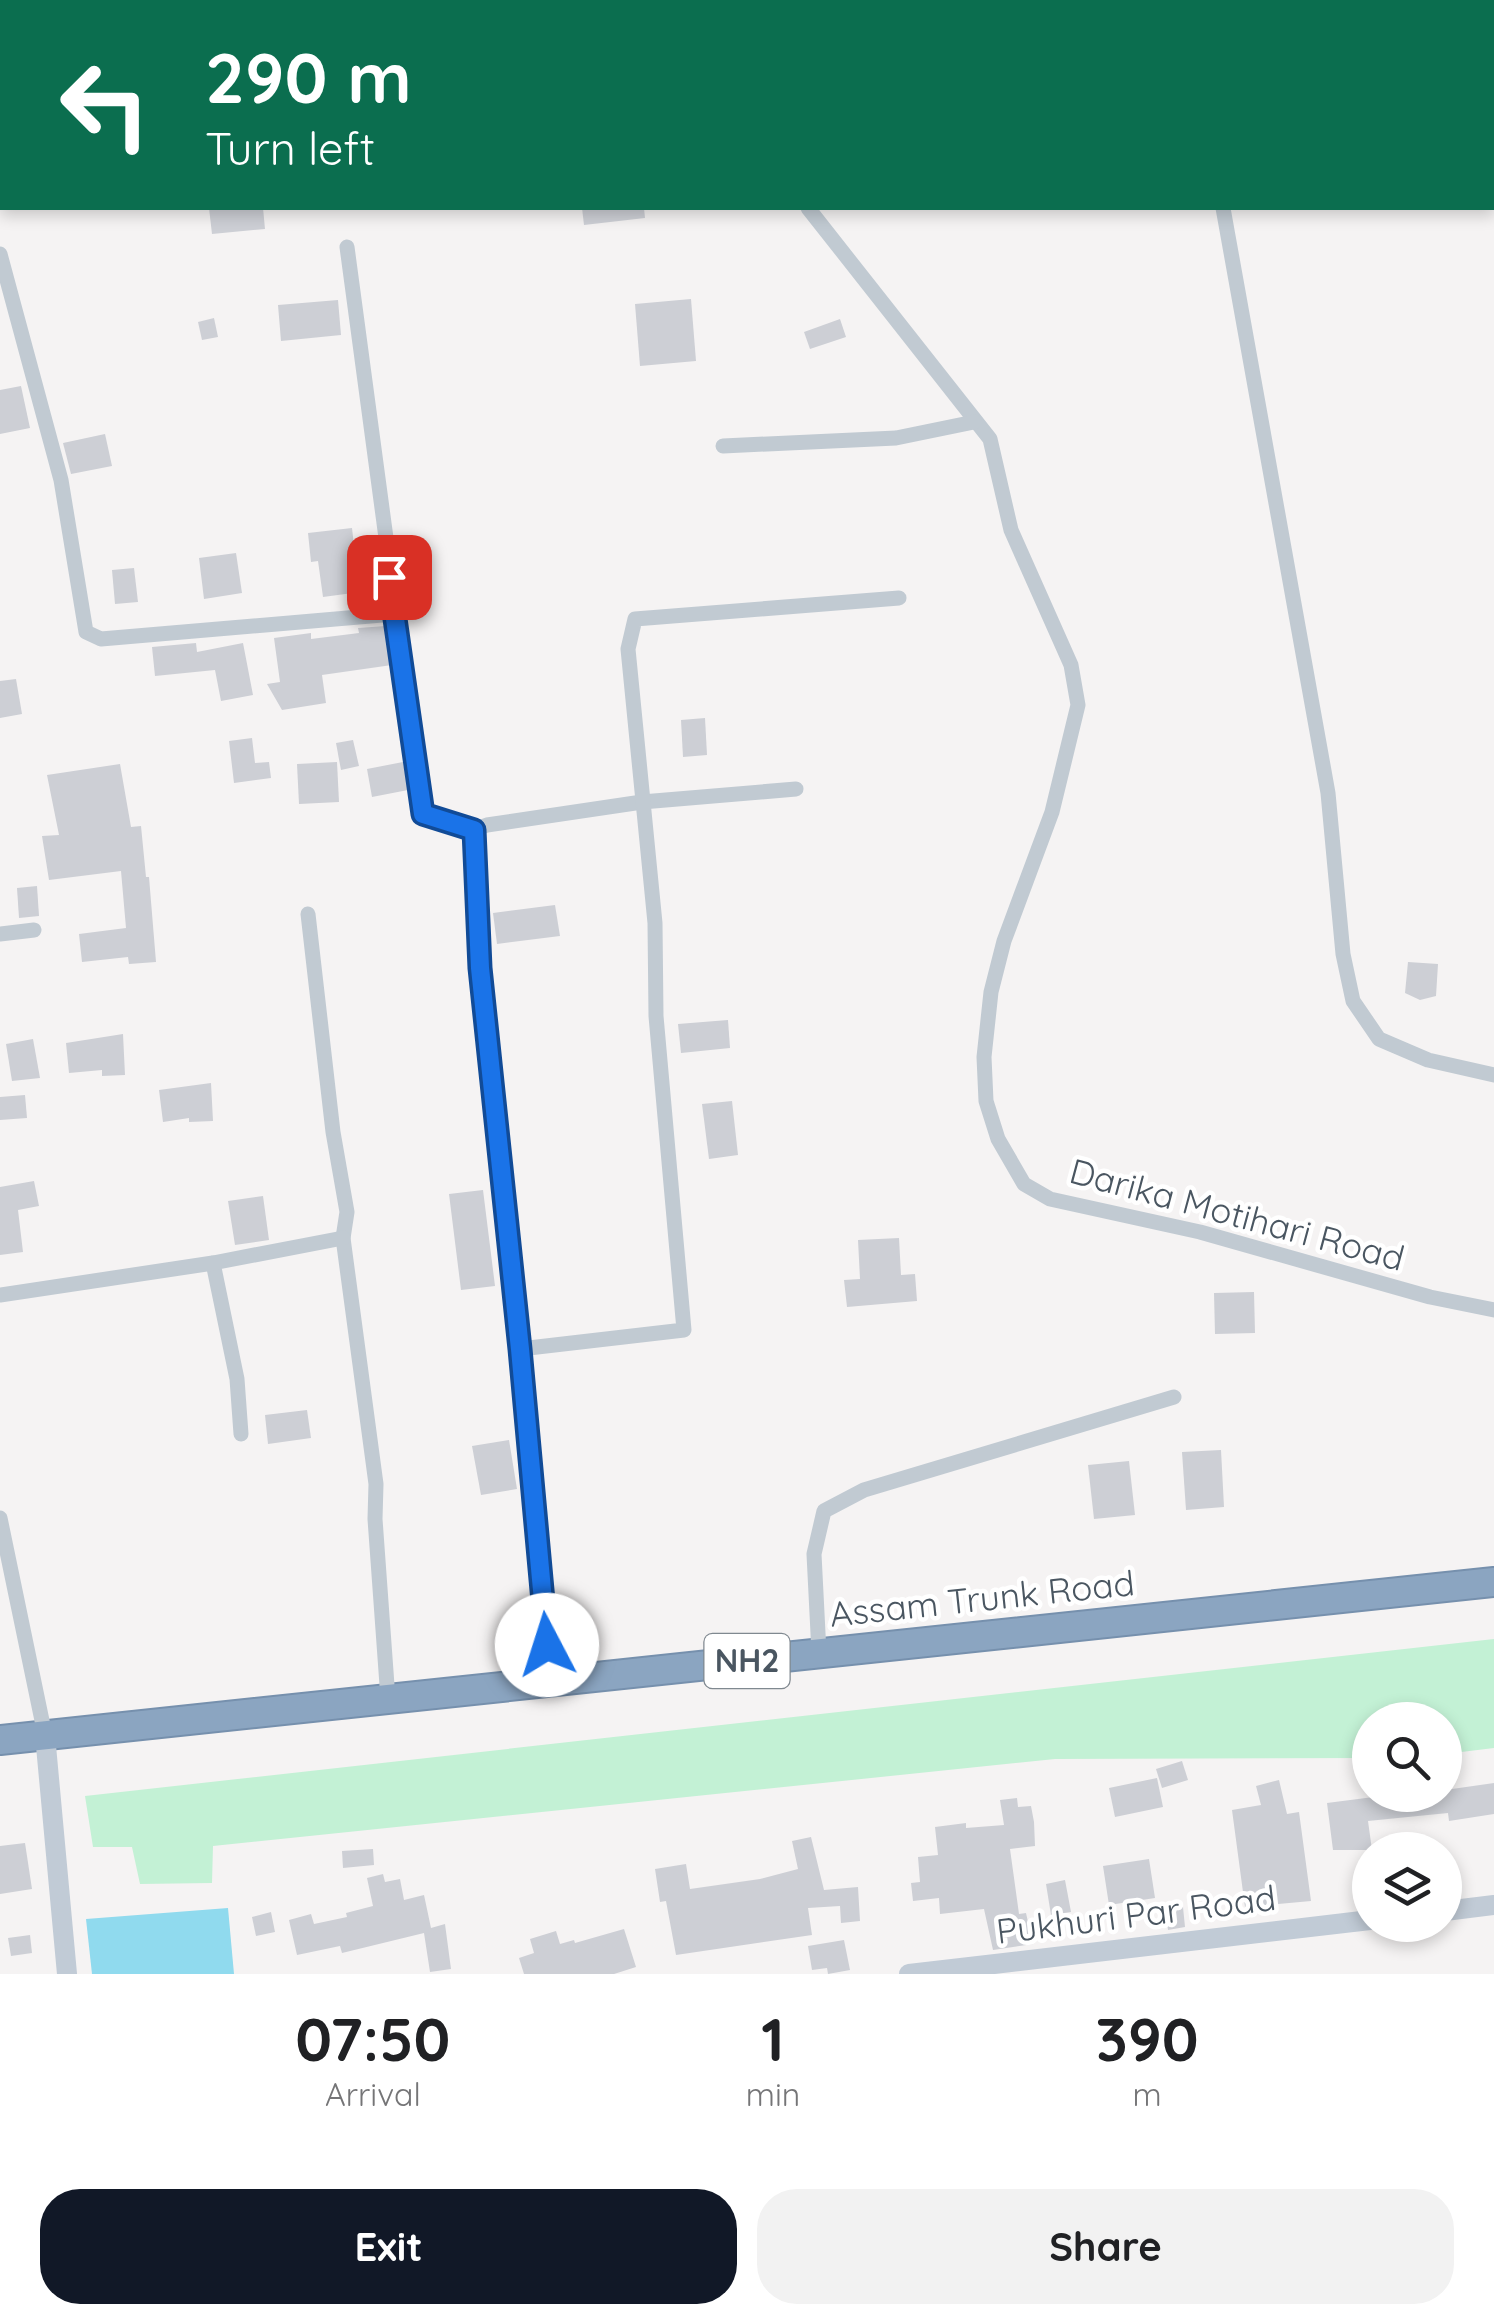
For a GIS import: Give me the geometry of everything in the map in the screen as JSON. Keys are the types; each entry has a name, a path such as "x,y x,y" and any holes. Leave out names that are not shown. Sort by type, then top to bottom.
{"highway":[{"name":"Assam Trunk Road","path":"0,1740 1494,1582"}],"street":[{"name":"Darika Motihari Road","path":"810,210 990,439 1012,530 1071,665 1078,705 1052,812 1004,941 990,992 984,1057 986,1100 998,1139 1024,1184 1050,1199 1200,1232 1430,1297 1494,1310"},
{"path":"1223,210 1328,793 1343,954 1353,1001 1378,1039 1428,1060 1494,1075"},
{"path":"347,247 423,814 474,830 642,802 796,789"},
{"path":"0,254 62,480 86,632 101,638 394,614"},
{"path":"723,446 896,438 974,422"},
{"path":"520,1349 684,1330 656,1016 655,923 628,649 635,619 900,598"},
{"path":"474,830 480,968 550,1682"},
{"path":"308,914 333,1132 347,1212 343,1238 376,1484 388,1699"},
{"path":"0,934 34,930"},
{"path":"0,1295 212,1263 343,1238"},
{"path":"212,1263 236,1379 241,1434"},
{"path":"819,1654 814,1554 824,1511 864,1490 1174,1397"},
{"path":"0,1518 45,1735 67,1974"},
{"path":"1462,1909 1494,1905"},
{"name":"Pukhuri Par Road","path":"909,1974 1352,1922"}],"green space":[{"path":"1494,1639 1494,1748 1462,1752 1462,1702 1352,1702 1352,1758 1055,1759 213,1846 212,1883 140,1884 132,1847 93,1847 85,1796"}],"water":[{"path":"228,1908 234,1974 92,1974 86,1919"}],"building":[{"path":"209,210 263,210 265,229 212,234"},
{"path":"582,210 644,210 645,218 584,225"},
{"path":"691,299 696,361 640,366 635,304"},
{"path":"338,300 341,335 281,341 278,305"},
{"path":"214,318 218,337 202,340 198,322"},
{"path":"840,319 846,337 810,349 804,332"},
{"path":"21,386 30,428 0,434 0,390"},
{"path":"105,434 112,466 71,474 63,443"},
{"path":"352,528 356,563 371,561 375,590 323,597 318,561 311,562 308,533"},
{"path":"236,553 242,593 204,599 199,558"},
{"path":"134,568 138,602 115,604 112,570"},
{"path":"386,626 392,665 322,675 326,703 282,710 267,684 280,682 274,638 311,633 311,639"},
{"path":"196,643 197,652 243,643 253,695 221,701 215,670 155,676 152,647"},
{"path":"16,679 22,714 0,718 0,681"},
{"path":"705,718 707,755 683,757 681,720"},
{"path":"252,738 255,763 269,762 271,778 234,783 229,741"},
{"path":"353,740 359,766 341,770 336,743"},
{"path":"337,762 339,802 299,804 297,764"},
{"path":"403,762 408,790 372,797 367,769"},
{"path":"120,764 131,827 141,826 156,962 129,964 128,957 82,962 79,934 126,928 121,871 49,880 42,836 59,835 47,775"},
{"path":"37,886 39,916 19,918 17,888"},
{"path":"555,905 560,936 497,944 493,913"},
{"path":"1408,962 1438,964 1436,996 1420,1000 1405,993"},
{"path":"728,1020 730,1048 681,1053 678,1024"},
{"path":"123,1034 125,1075 102,1076 102,1070 69,1073 66,1043"},
{"path":"33,1039 40,1078 12,1081 6,1044"},
{"path":"211,1083 213,1121 189,1122 189,1118 163,1122 159,1090"},
{"path":"25,1095 27,1118 0,1120 0,1097"},
{"path":"732,1101 738,1155 709,1159 702,1104"},
{"path":"34,1181 39,1206 18,1210 23,1252 0,1255 0,1187"},
{"path":"483,1190 495,1286 461,1290 449,1194"},
{"path":"263,1196 269,1240 235,1245 228,1201"},
{"path":"899,1238 901,1275 915,1274 917,1301 847,1307 844,1280 860,1279 858,1240"},
{"path":"1254,1292 1255,1333 1215,1334 1214,1293"},
{"path":"307,1410 311,1438 268,1444 265,1415"},
{"path":"509,1440 517,1489 481,1495 472,1446"},
{"path":"1221,1450 1224,1507 1186,1510 1182,1452"},
{"path":"1129,1461 1135,1515 1094,1519 1088,1465"},
{"path":"1182,1761 1188,1780 1162,1788 1156,1769"},
{"path":"1157,1778 1163,1807 1115,1817 1109,1788"},
{"path":"1279,1780 1287,1814 1299,1812 1311,1901 1245,1907 1232,1810 1261,1805 1256,1786"},
{"path":"1494,1783 1494,1814 1449,1821 1448,1813 1368,1821 1370,1832 1352,1832 1352,1850 1333,1850 1327,1803 1352,1800 1352,1812 1462,1812 1462,1788"},
{"path":"1017,1798 1018,1807 1031,1806 1034,1822 1035,1846 1010,1849 1019,1914 1026,1913 1033,1944 993,1950 984,1909 940,1914 939,1898 913,1901 911,1883 920,1882 918,1857 938,1855 935,1827 966,1823 966,1828 1004,1825 1000,1800"},
{"path":"811,1837 824,1890 858,1887 860,1921 841,1923 840,1906 808,1908 812,1935 676,1955 666,1901 660,1902 655,1869 686,1864 690,1889 760,1879 798,1869 792,1841"},
{"path":"25,1843 32,1889 0,1894 0,1846"},
{"path":"373,1849 374,1865 343,1868 342,1851"},
{"path":"1149,1859 1155,1898 1109,1905 1103,1866"},
{"path":"383,1874 385,1882 400,1879 404,1900 424,1895 431,1928 445,1924 451,1969 430,1972 424,1933 342,1953 340,1946 297,1955 289,1920 311,1914 314,1924 373,1906 367,1878"},
{"path":"1065,1880 1071,1912 1051,1915 1046,1884"},
{"path":"1183,1907 1185,1927 1168,1930 1165,1910"},
{"path":"271,1912 275,1932 256,1936 252,1917"},
{"path":"624,1929 636,1967 614,1974 524,1974 519,1958 534,1953 530,1939 556,1931 560,1944 574,1940 575,1943"},
{"path":"30,1935 32,1953 11,1956 8,1938"},
{"path":"844,1940 850,1970 828,1974 827,1968 812,1970 808,1946"}],"route":[{"path":"389,577 423,814 474,830 480,968 547,1645"}]}
